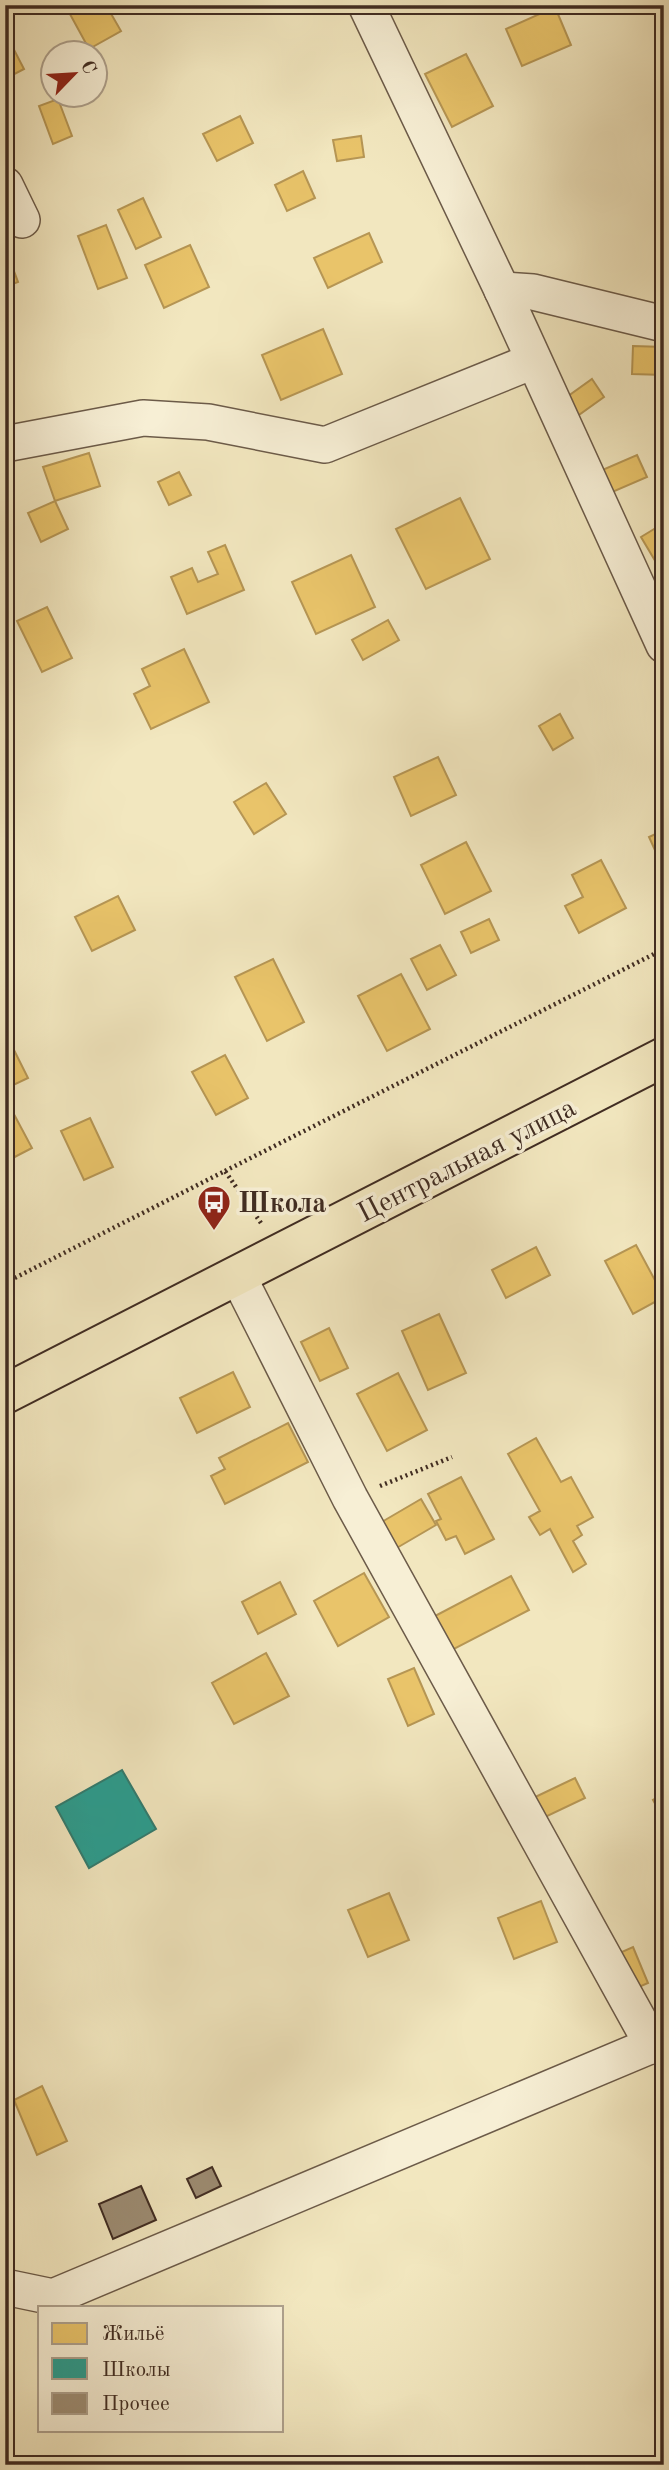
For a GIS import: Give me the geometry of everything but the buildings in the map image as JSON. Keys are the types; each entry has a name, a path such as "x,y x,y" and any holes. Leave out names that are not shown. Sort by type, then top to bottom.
{"main road":[{"name":"Центральная улица","path":"5,1394 664,1058"}],"street":[{"path":"366,5 502,290 664,646"},
{"path":"5,185 22,220"},
{"path":"502,290 533,292 664,324"},
{"path":"5,444 143,418 208,422 325,445 533,361"},
{"path":"5,2287 53,2297 658,2043 349,1497 238,1276"}],"path":[{"path":"5,1283 664,949"},
{"path":"225,1171 261,1223"},
{"path":"349,1497 452,1457"}],"place":[{"name":"Школа","path":"214,1232"}]}
